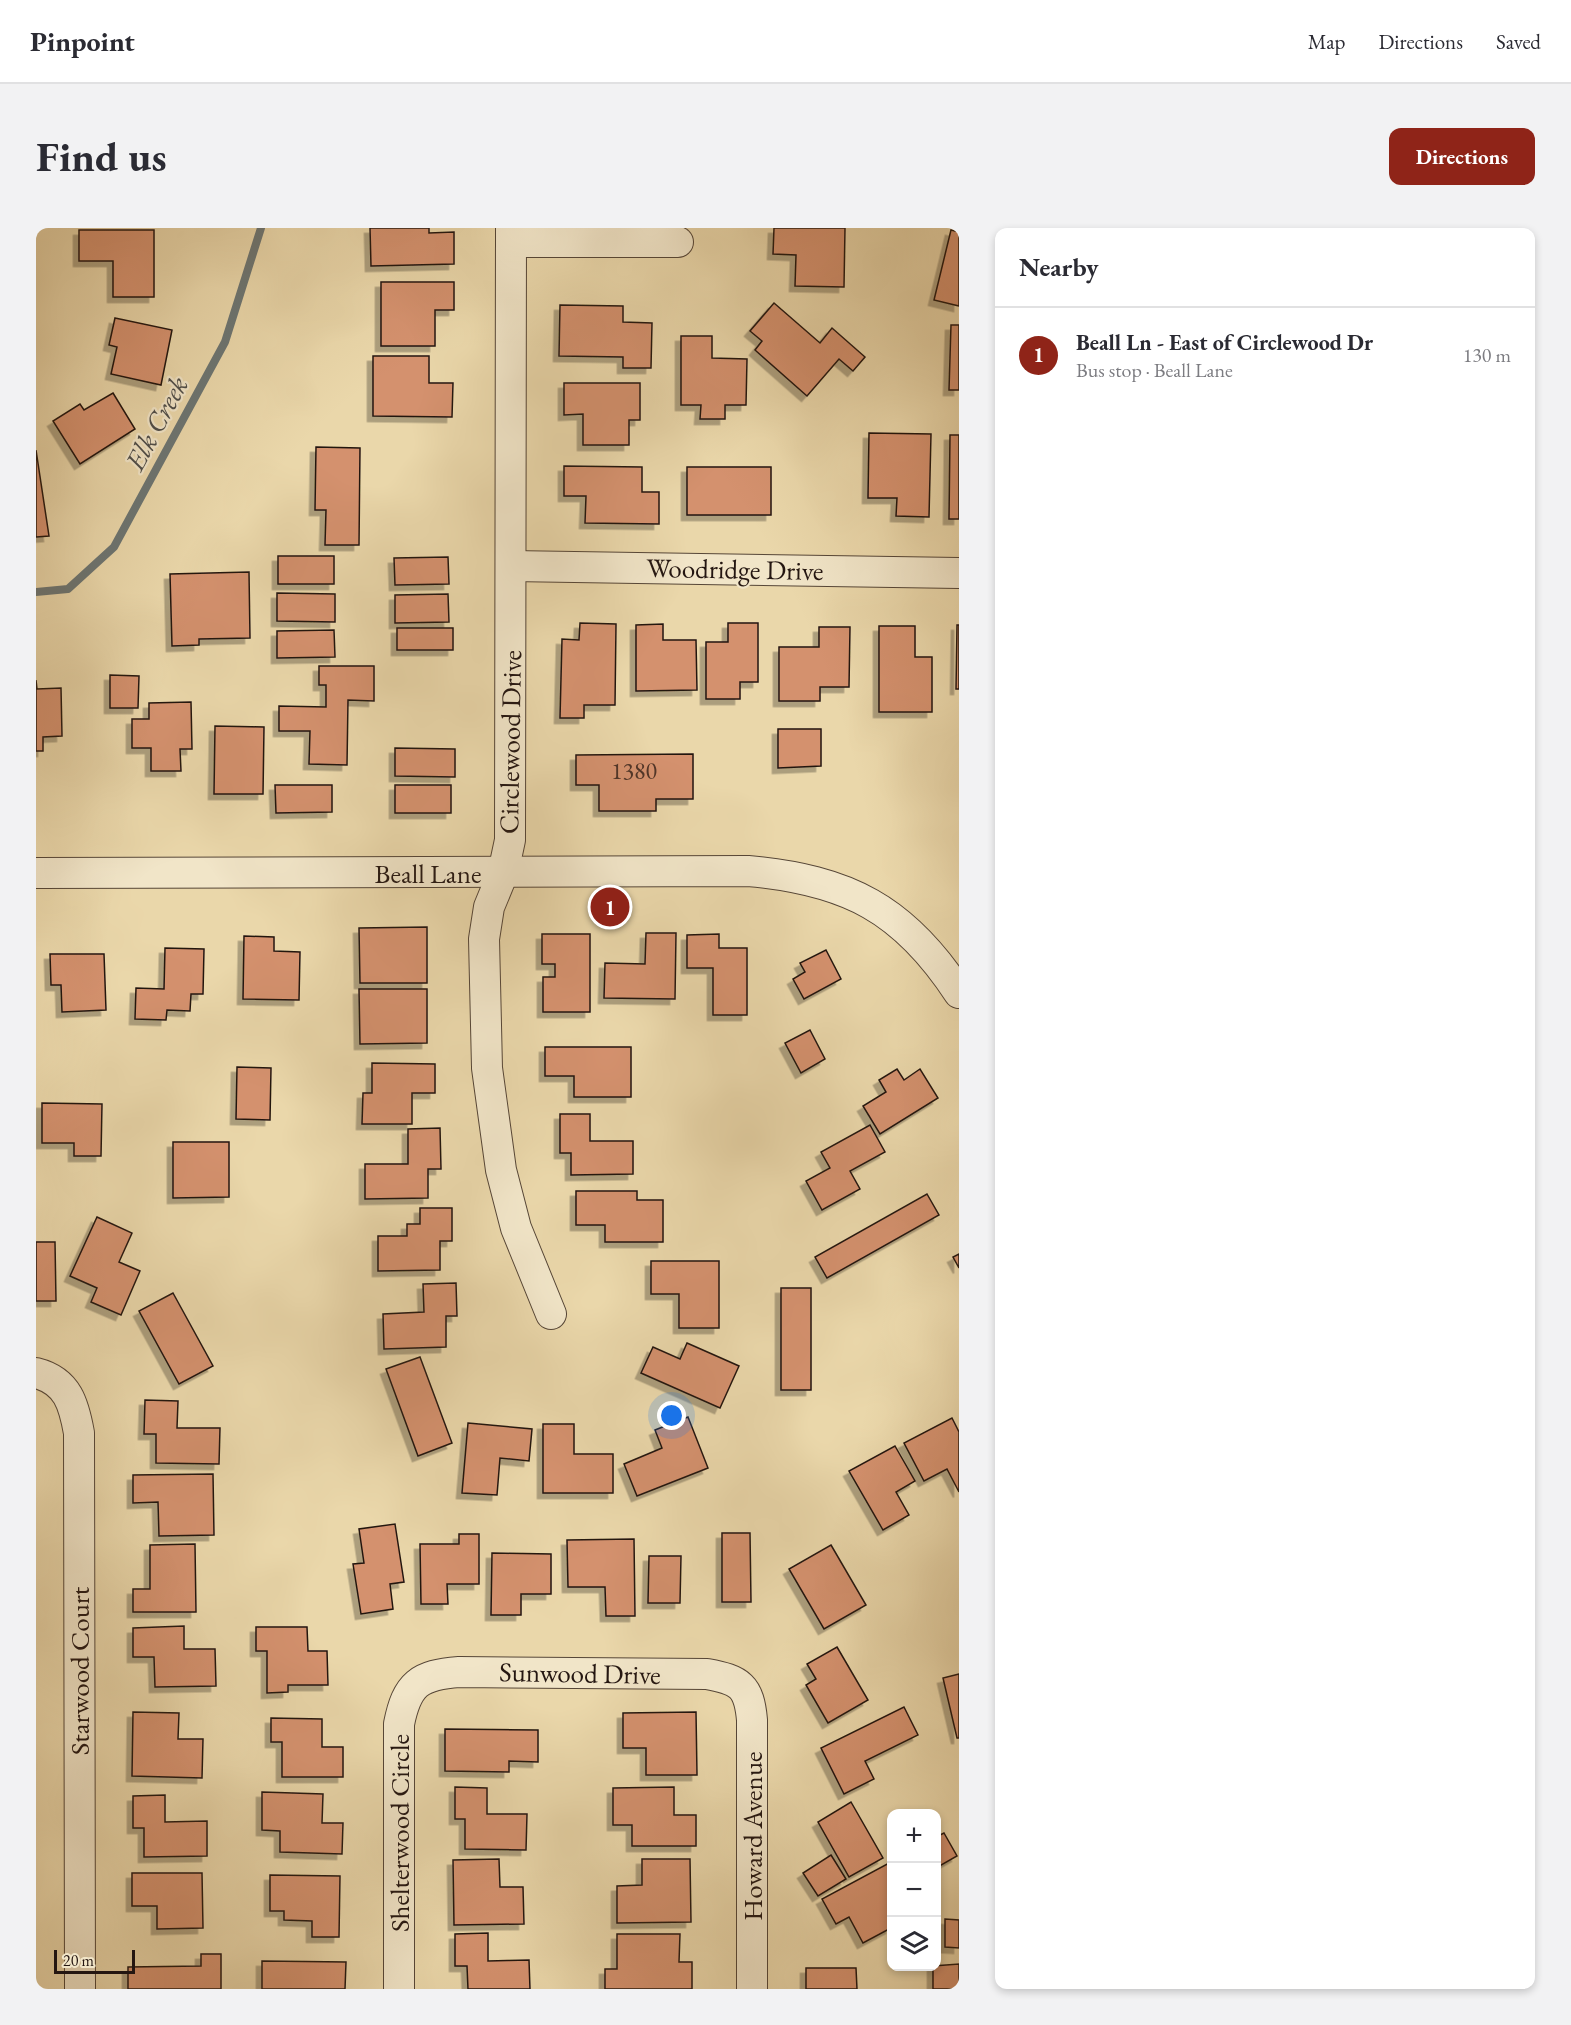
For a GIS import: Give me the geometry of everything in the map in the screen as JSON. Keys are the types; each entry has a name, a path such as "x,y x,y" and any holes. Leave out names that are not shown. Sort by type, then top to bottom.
{"street":[{"path":"511,235 678,242"},
{"name":"Circlewood Drive","path":"511,235 510,840 503,873 489,907 484,939 487,1068 501,1170 516,1228 550,1314"},
{"name":"Woodridge Drive","path":"511,566 959,573"},
{"name":"Beall Lane","path":"36,873 748,871 820,881 861,899 893,919 921,942 959,993"},
{"name":"Starwood Court","path":"36,1373 60,1385 74,1404 79,1433 80,1989"},
{"name":"Sunwood Drive","path":"417,1682 438,1674 459,1672 683,1674 727,1677 742,1685"},
{"name":"Shelterwood Circle","path":"399,1989 399,1724 404,1700 417,1682"},
{"name":"Howard Avenue","path":"742,1685 750,1699 752,1720 752,1989"}],"building":[{"path":"370,228 429,228 429,233 454,232 454,264 371,266"},
{"path":"774,228 845,228 844,287 795,286 796,255 773,254"},
{"path":"79,230 154,230 154,297 113,297 113,261 79,261"},
{"path":"951,230 959,232 959,306 934,300"},
{"path":"381,282 454,282 454,310 435,310 435,346 381,346"},
{"path":"774,303 820,343 832,328 865,357 853,371 839,359 807,396 755,350 762,341 750,331"},
{"path":"560,305 623,306 623,322 652,323 651,368 623,368 623,357 559,356"},
{"path":"115,318 172,330 161,385 111,374 117,347 109,345"},
{"path":"951,325 959,325 959,390 949,390"},
{"path":"681,336 712,336 712,358 747,359 746,405 725,405 725,419 700,419 701,405 681,405"},
{"path":"373,356 429,356 429,383 453,383 452,417 373,416"},
{"path":"564,383 640,383 640,420 629,420 629,445 583,445 583,414 564,415"},
{"path":"113,393 135,429 80,464 53,421 80,404 84,410"},
{"path":"869,433 931,434 929,517 896,516 897,498 868,498"},
{"path":"950,435 959,435 959,519 949,519"},
{"path":"316,447 360,448 359,545 325,545 326,510 315,510"},
{"path":"36,450 49,536 36,537"},
{"path":"564,466 642,467 642,492 659,492 659,524 585,523 586,496 564,496"},
{"path":"687,467 771,467 771,515 687,515"},
{"path":"278,556 334,556 334,584 278,584"},
{"path":"448,557 449,584 395,585 394,558"},
{"path":"249,572 250,638 199,639 199,645 172,646 170,574"},
{"path":"277,593 335,594 335,622 277,621"},
{"path":"448,594 449,622 395,623 395,595"},
{"path":"580,623 616,624 615,705 584,705 584,718 560,718 562,639 579,640"},
{"path":"728,623 758,623 758,682 740,682 740,699 706,699 706,642 728,642"},
{"path":"663,624 663,640 696,640 697,690 636,691 636,625"},
{"path":"957,625 959,625 959,689 956,689"},
{"path":"879,626 915,626 915,657 932,657 932,712 879,712"},
{"path":"819,627 850,627 849,687 820,687 820,701 779,701 779,647 819,647"},
{"path":"397,628 453,628 453,650 397,650"},
{"path":"334,630 335,657 277,658 277,631"},
{"path":"319,666 374,666 374,701 348,700 347,765 309,764 310,731 279,731 279,706 326,707 326,685 319,685"},
{"path":"110,675 139,676 138,708 110,708"},
{"path":"36,680 37,689 61,688 62,736 43,737 43,751 36,751"},
{"path":"191,702 192,749 180,749 181,771 151,771 151,748 132,748 132,719 149,719 149,703"},
{"path":"215,726 264,727 263,794 214,794"},
{"path":"778,729 821,729 821,766 778,768"},
{"path":"395,748 455,749 455,777 395,776"},
{"path":"693,754 693,799 656,799 656,811 599,811 599,785 576,785 576,755"},
{"path":"275,785 332,785 332,812 276,813"},
{"path":"395,785 451,785 451,813 395,813"},
{"path":"427,927 427,983 360,983 359,928"},
{"path":"646,933 676,933 675,999 604,998 605,963 645,964"},
{"path":"542,934 590,934 590,1012 543,1012 543,977 555,977 555,964 542,964"},
{"path":"719,934 719,948 747,948 747,1015 713,1015 713,968 687,968 687,935"},
{"path":"244,936 274,937 274,951 300,952 299,1000 243,999"},
{"path":"165,948 204,949 203,994 191,994 190,1011 167,1010 166,1020 135,1019 136,988 164,989"},
{"path":"826,950 841,979 804,999 793,979 805,972 800,963"},
{"path":"50,954 104,954 106,1010 62,1012 61,985 51,985"},
{"path":"359,989 427,989 427,1043 360,1044"},
{"path":"810,1030 825,1059 801,1073 785,1043"},
{"path":"545,1047 631,1047 631,1097 574,1097 574,1076 545,1076"},
{"path":"372,1063 435,1064 435,1093 412,1093 412,1124 362,1124 363,1093 372,1093"},
{"path":"237,1067 271,1068 270,1120 236,1119"},
{"path":"897,1069 904,1080 920,1069 938,1098 880,1134 863,1106 886,1092 879,1080"},
{"path":"42,1103 102,1104 101,1156 74,1156 74,1143 42,1143"},
{"path":"560,1114 590,1114 590,1141 633,1141 633,1174 571,1175 571,1153 560,1153"},
{"path":"870,1125 885,1152 850,1171 860,1189 822,1210 806,1181 830,1168 821,1152"},
{"path":"440,1128 441,1169 428,1169 428,1198 365,1199 365,1164 408,1164 408,1129"},
{"path":"173,1142 229,1142 229,1197 173,1198"},
{"path":"576,1191 637,1191 637,1200 663,1200 663,1242 605,1242 605,1225 576,1225"},
{"path":"927,1194 939,1215 827,1278 815,1257"},
{"path":"420,1208 452,1208 452,1241 440,1241 440,1270 378,1271 378,1236 407,1236 407,1224 420,1224"},
{"path":"97,1217 132,1233 119,1262 140,1271 121,1315 91,1302 97,1288 70,1276"},
{"path":"36,1242 55,1242 56,1301 36,1301"},
{"path":"959,1254 959,1268 953,1257"},
{"path":"651,1261 719,1261 719,1328 679,1328 679,1294 651,1294"},
{"path":"456,1283 457,1316 446,1316 446,1347 384,1349 383,1314 424,1312 423,1284"},
{"path":"781,1288 811,1288 811,1390 781,1390"},
{"path":"173,1293 213,1366 179,1384 139,1311"},
{"path":"687,1343 739,1366 720,1408 641,1373 653,1347 680,1359"},
{"path":"420,1357 452,1443 418,1456 386,1369"},
{"path":"145,1400 178,1401 177,1428 220,1428 219,1464 156,1463 156,1434 144,1434"},
{"path":"688,1417 708,1468 637,1496 624,1464 662,1448 655,1430"},
{"path":"952,1418 959,1432 959,1492 947,1469 924,1481 904,1443"},
{"path":"468,1423 532,1429 529,1461 500,1458 497,1495 462,1493"},
{"path":"543,1424 574,1424 574,1454 613,1454 613,1493 543,1493"},
{"path":"895,1446 915,1481 896,1492 909,1515 883,1530 849,1471"},
{"path":"213,1474 214,1535 159,1536 158,1502 133,1503 133,1475"},
{"path":"395,1524 404,1582 390,1584 393,1609 361,1614 353,1564 364,1563 359,1529"},
{"path":"722,1533 750,1533 751,1602 722,1602"},
{"path":"459,1534 479,1534 479,1584 447,1584 448,1604 421,1604 420,1544 459,1544"},
{"path":"634,1539 635,1616 606,1616 605,1587 568,1587 567,1540"},
{"path":"195,1544 196,1612 133,1612 133,1589 150,1589 150,1545"},
{"path":"831,1545 866,1605 824,1629 789,1569"},
{"path":"492,1553 551,1554 551,1594 521,1594 521,1615 491,1615"},
{"path":"649,1556 681,1556 680,1603 648,1603"},
{"path":"184,1626 184,1649 215,1649 216,1686 155,1687 154,1657 133,1657 133,1628"},
{"path":"256,1627 307,1627 308,1651 327,1651 328,1685 288,1685 288,1692 267,1693 267,1651 256,1651"},
{"path":"837,1647 868,1700 828,1723 806,1685 816,1679 807,1664"},
{"path":"959,1674 959,1738 957,1738 943,1678"},
{"path":"904,1707 918,1735 865,1761 874,1779 844,1794 821,1748"},
{"path":"133,1712 179,1713 178,1739 203,1739 202,1778 132,1776"},
{"path":"696,1712 697,1775 646,1775 646,1748 623,1748 623,1713"},
{"path":"271,1718 322,1719 322,1747 343,1747 343,1777 282,1777 282,1742 271,1742"},
{"path":"445,1729 538,1730 538,1762 509,1761 509,1772 445,1771"},
{"path":"455,1787 487,1788 487,1814 527,1814 526,1850 465,1849 465,1819 455,1819"},
{"path":"674,1787 674,1815 696,1815 696,1846 632,1846 632,1825 613,1825 613,1788"},
{"path":"262,1792 323,1794 322,1823 343,1823 342,1854 280,1852 280,1831 262,1830"},
{"path":"165,1795 165,1822 207,1821 207,1856 144,1857 144,1828 133,1828 133,1796"},
{"path":"851,1802 883,1858 849,1877 818,1822"},
{"path":"944,1833 957,1856 941,1865 941,1863 941,1834"},
{"path":"831,1855 846,1879 818,1896 803,1873"},
{"path":"499,1859 500,1887 523,1887 524,1924 454,1925 453,1860"},
{"path":"642,1859 690,1859 691,1922 617,1923 617,1886 642,1885"},
{"path":"887,1864 887,1930 863,1943 849,1917 836,1924 822,1899"},
{"path":"132,1873 202,1873 203,1928 157,1929 157,1906 132,1906"},
{"path":"270,1875 340,1876 339,1937 312,1937 312,1921 284,1920 284,1911 270,1911"},
{"path":"945,1919 959,1920 959,1948 945,1947"},
{"path":"488,1933 488,1961 529,1960 530,1989 468,1989 467,1966 455,1966 455,1934"},
{"path":"617,1934 680,1934 679,1962 692,1962 692,1989 605,1989 605,1969 617,1969"},
{"path":"201,1954 221,1954 221,1989 128,1989 128,1967 201,1966"},
{"path":"262,1961 346,1962 345,1989 262,1989"},
{"path":"959,1964 959,1989 933,1989 933,1971 941,1971 941,1965"},
{"path":"806,1968 856,1968 857,1989 806,1989"}],"waterway":[{"name":"Elk Creek","path":"36,592 68,589 114,547 225,342 261,228"}],"place":[{"name":"Beall Ln - East of Circlewood Dr","path":"610,907"}]}
